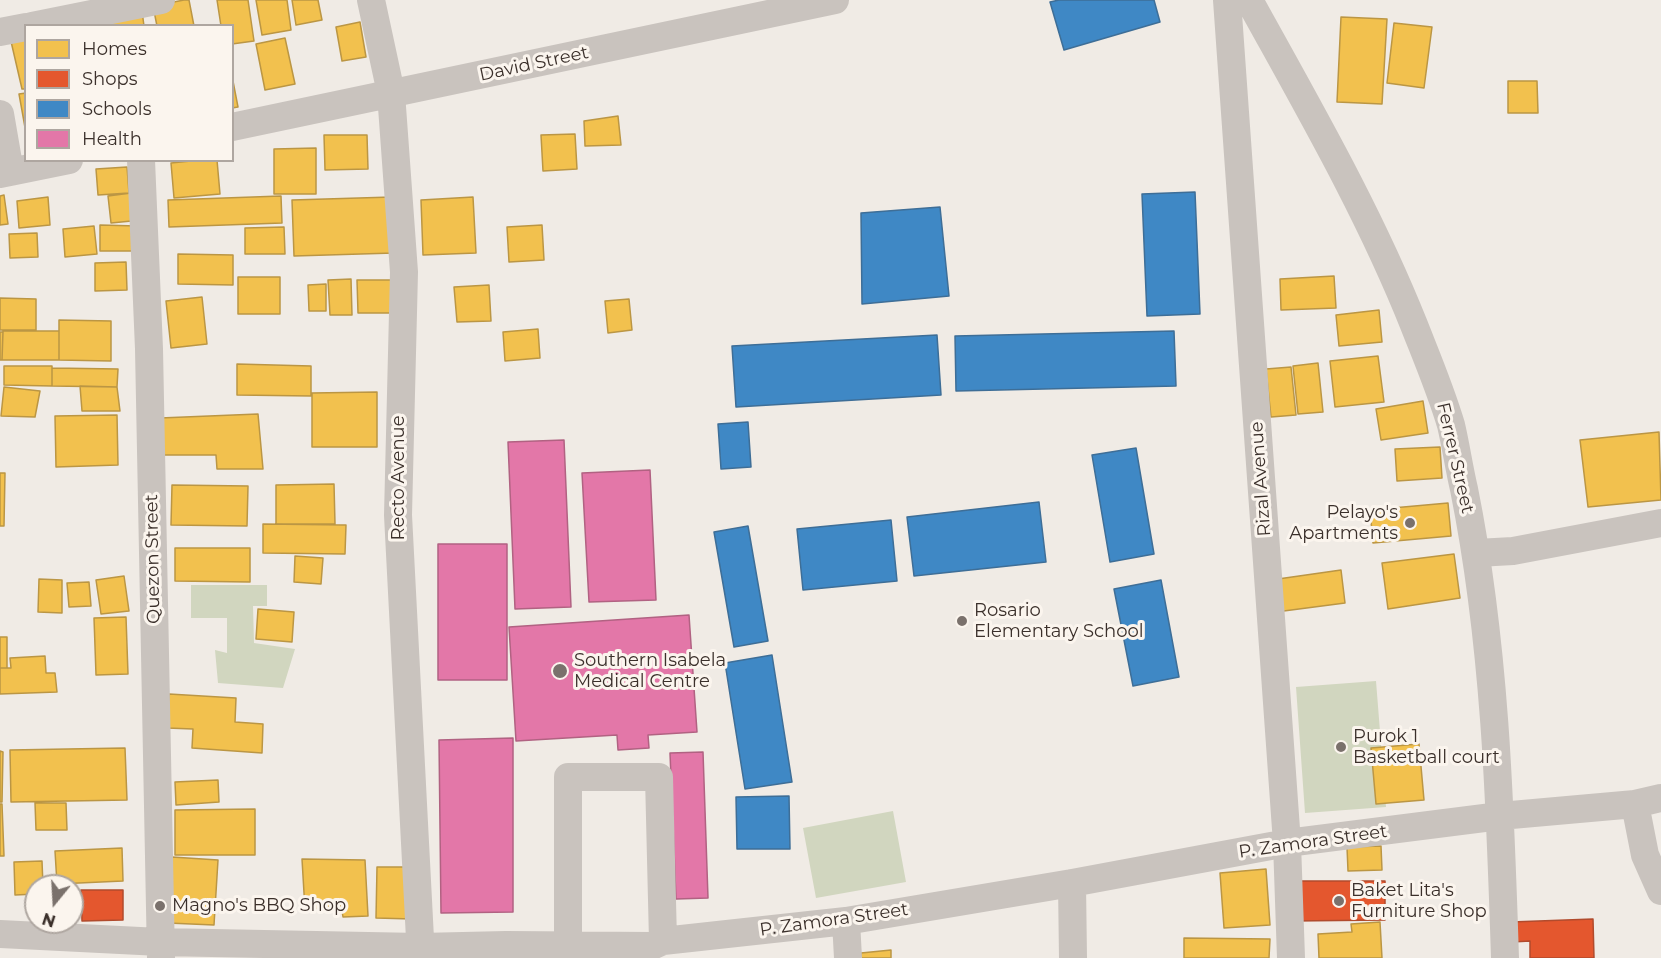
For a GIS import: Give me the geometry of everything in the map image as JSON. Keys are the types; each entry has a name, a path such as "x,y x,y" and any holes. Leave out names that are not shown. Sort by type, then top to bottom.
{"street":[{"path":"42,24 161,0"},
{"name":"Recto Avenue","path":"372,0 391,93 404,272 398,515 421,953"},
{"name":"David Street","path":"234,127 791,5 835,0"},
{"name":"Rizal Avenue","path":"1227,0 1287,843 1291,958"},
{"name":"Ferrer Street","path":"1249,0 1360,204 1399,287 1430,364 1450,425 1477,553 1488,645 1500,816 1505,958"},
{"path":"0,32 24,27"},
{"path":"0,114 5,173 59,162"},
{"name":"Quezon Street","path":"141,162 149,349 161,950"},
{"path":"1477,553 1513,551 1661,523"},
{"path":"568,945 568,777 659,777 655,948"},
{"path":"1648,801 1645,855 1661,891"},
{"name":"P. Zamora Street","path":"0,934 161,950 421,953 568,945 655,948 846,921 1072,883 1287,843 1500,816 1648,801"},
{"path":"1072,883 1073,958"},
{"path":"846,921 848,958"}],"green space":[{"path":"191,585 267,585 267,606 253,606 254,643 295,649 283,688 218,683 215,650 227,653 227,618 191,618"},
{"name":"Purok 1 Basketball court","path":"1376,681 1386,807 1305,813 1296,687"},
{"path":"893,811 906,882 816,898 803,828"}],"building: Homes":[{"path":"189,0 194,24 157,24 153,6"},
{"path":"217,0 248,0 254,41 234,44 234,24 221,24"},
{"path":"256,0 287,0 291,30 262,35"},
{"path":"292,0 318,0 322,20 296,25"},
{"path":"142,11 144,24 107,24 105,17"},
{"path":"1341,17 1387,19 1382,104 1337,102"},
{"path":"360,22 366,57 342,61 336,27"},
{"path":"1394,23 1432,27 1424,88 1387,83"},
{"path":"24,34 24,89 22,89 10,37"},
{"path":"285,38 295,84 265,90 256,44"},
{"path":"1508,81 1537,81 1538,113 1508,113"},
{"path":"234,86 238,107 234,108"},
{"path":"24,93 24,122 19,94"},
{"path":"618,116 621,145 585,146 584,121"},
{"path":"575,134 577,169 543,171 541,135"},
{"path":"324,135 367,135 368,169 325,170"},
{"path":"316,148 316,194 274,194 274,149"},
{"path":"217,162 220,194 174,198 171,163"},
{"path":"127,167 129,193 98,195 96,169"},
{"path":"139,192 142,220 111,223 108,196"},
{"path":"4,195 8,224 0,225 0,196"},
{"path":"281,196 282,223 169,227 168,200"},
{"path":"48,197 50,225 19,228 17,201"},
{"path":"392,197 394,253 294,256 292,200"},
{"path":"473,197 476,253 423,255 421,200"},
{"path":"100,225 137,226 137,251 100,251"},
{"path":"542,225 544,260 509,262 507,227"},
{"path":"94,226 97,254 65,257 63,229"},
{"path":"284,227 285,254 245,254 245,228"},
{"path":"37,233 38,257 10,258 9,234"},
{"path":"178,254 233,255 233,285 178,284"},
{"path":"126,262 127,290 95,291 95,263"},
{"path":"1334,276 1336,308 1281,310 1280,279"},
{"path":"238,277 280,277 280,314 238,314"},
{"path":"351,279 352,315 330,315 328,280"},
{"path":"357,280 394,280 394,313 358,313"},
{"path":"326,284 326,311 309,311 308,285"},
{"path":"489,285 491,321 457,322 454,287"},
{"path":"202,297 207,344 171,348 166,301"},
{"path":"0,298 36,299 36,330 0,330"},
{"path":"629,299 632,330 608,333 605,301"},
{"path":"1379,310 1382,342 1339,346 1336,315"},
{"path":"59,320 111,321 111,361 59,360"},
{"path":"538,329 540,358 505,361 503,332"},
{"path":"3,331 59,331 59,360 2,360"},
{"path":"0,332 3,332 2,360 0,360"},
{"path":"1378,356 1384,402 1335,407 1330,361"},
{"path":"1318,363 1323,412 1298,414 1293,366"},
{"path":"237,364 311,366 311,396 237,395"},
{"path":"4,366 52,366 52,386 4,385"},
{"path":"1291,367 1296,415 1271,417 1266,369"},
{"path":"52,368 118,369 117,387 52,386"},
{"path":"80,386 117,387 120,411 82,411"},
{"path":"4,387 40,391 35,417 1,416"},
{"path":"377,392 377,447 312,447 312,393"},
{"path":"1423,401 1428,433 1381,440 1376,409"},
{"path":"258,414 263,469 217,469 216,455 164,455 160,418"},
{"path":"117,415 118,465 56,467 55,416"},
{"path":"1659,432 1661,500 1588,507 1580,440"},
{"path":"1440,447 1442,478 1397,481 1395,449"},
{"path":"0,473 5,473 4,526 0,526"},
{"path":"334,484 335,524 276,524 276,485"},
{"path":"172,485 248,486 247,526 171,525"},
{"name":"Pelayo's Apartments","path":"1448,503 1451,536 1373,543 1370,510"},
{"path":"263,524 346,525 345,554 263,553"},
{"path":"175,548 250,548 250,582 175,581"},
{"path":"1454,554 1460,598 1388,609 1382,563"},
{"path":"295,556 323,558 321,584 294,582"},
{"path":"1341,570 1345,603 1276,612 1271,580"},
{"path":"124,576 129,611 101,614 96,580"},
{"path":"39,579 62,580 62,613 38,612"},
{"path":"89,582 91,606 69,607 67,583"},
{"path":"258,609 294,612 292,642 256,639"},
{"path":"126,617 128,674 96,675 94,618"},
{"path":"0,637 7,637 7,668 0,668"},
{"path":"45,656 46,673 55,673 57,692 0,694 0,668 11,668 10,658"},
{"path":"169,694 236,698 235,722 263,724 262,753 192,748 193,729 167,728"},
{"path":"1419,744 1424,800 1376,804 1371,748"},
{"path":"125,748 127,800 11,802 10,750"},
{"path":"0,751 3,752 2,802 0,802"},
{"path":"218,780 219,802 176,805 175,782"},
{"path":"35,803 66,803 67,830 36,830"},
{"path":"0,804 2,804 4,856 0,856"},
{"path":"255,809 255,855 175,855 175,810"},
{"path":"1381,846 1382,870 1348,871 1347,847"},
{"path":"122,848 123,881 84,883 84,874 56,874 55,851"},
{"path":"172,857 218,860 214,925 168,923"},
{"path":"302,859 365,860 368,916 343,917 341,905 305,910"},
{"path":"42,861 43,874 24,874 24,895 15,895 14,862"},
{"path":"377,867 415,867 412,919 376,918"},
{"path":"1266,869 1270,925 1224,928 1220,873"},
{"path":"1380,922 1382,958 1319,958 1318,934 1352,932 1351,924"},
{"path":"1184,938 1270,939 1269,958 1184,958"},
{"path":"891,950 891,958 861,958 861,953"}],"building: Shops":[{"name":"Baket Lita's Furniture Shop","path":"1292,881 1385,881 1385,920 1292,921"},
{"path":"84,890 123,890 123,920 84,921"},
{"path":"1593,919 1594,958 1530,958 1530,941 1512,942 1511,922"}],"building: Schools":[{"path":"1059,0 1154,0 1160,22 1064,50 1050,2"},
{"path":"1195,192 1200,314 1147,316 1142,194"},
{"path":"940,207 949,296 862,304 861,213"},
{"path":"1174,331 1176,386 956,391 955,336"},
{"path":"937,335 941,395 736,407 732,346"},
{"path":"748,422 751,467 721,469 718,424"},
{"path":"1136,448 1154,554 1110,562 1092,455"},
{"path":"1039,502 1046,562 914,576 907,517"},
{"path":"891,520 897,581 803,590 797,529"},
{"path":"748,526 768,641 734,647 714,532"},
{"path":"1161,580 1179,677 1133,686 1114,589"},
{"path":"772,655 792,782 745,789 725,663"},
{"path":"789,796 790,849 737,849 736,797"}],"building: Health":[{"path":"564,440 571,607 515,609 508,442"},
{"path":"650,470 656,600 589,602 582,473"},
{"path":"438,544 507,544 507,680 438,680"},
{"path":"689,615 697,732 648,735 649,748 618,750 617,735 516,741 509,627"},
{"path":"513,738 513,912 441,913 439,740"},
{"path":"703,752 708,898 676,899 670,753"}],"place":[{"name":"Pelayo's Apartments","path":"1410,523"},
{"name":"Rosario Elementary School","path":"962,621"},
{"name":"Southern Isabela Medical Centre","path":"560,671"},
{"name":"Purok 1 Basketball court","path":"1341,747"},
{"name":"Baket Lita's Furniture Shop","path":"1339,901"},
{"name":"Magno's BBQ Shop","path":"160,906"}]}
